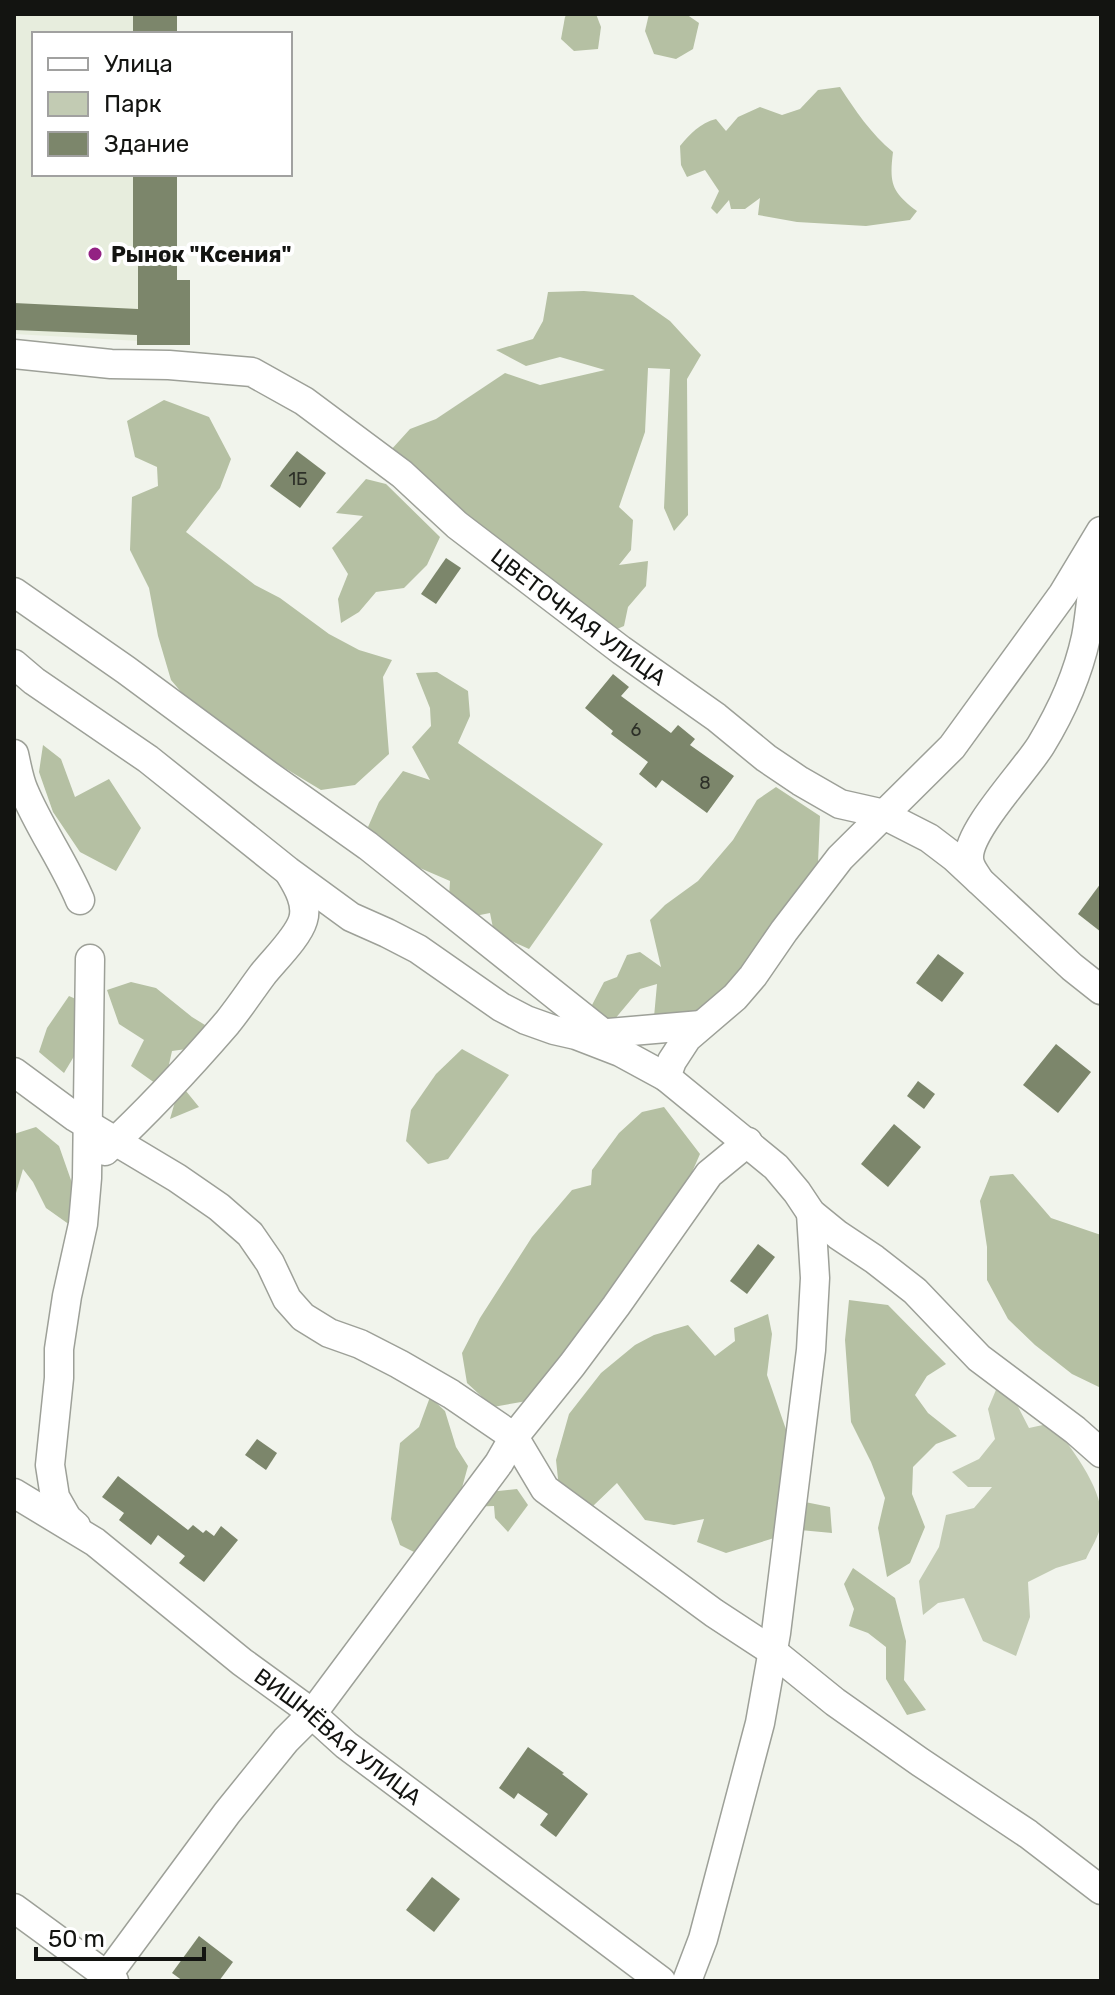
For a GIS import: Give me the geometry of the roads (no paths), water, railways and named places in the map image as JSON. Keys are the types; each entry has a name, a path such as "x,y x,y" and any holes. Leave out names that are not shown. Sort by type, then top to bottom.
{"street":[{"name":"ЦВЕТОЧНАЯ УЛИЦА","path":"14,354 111,364 252,372 304,401 402,474 468,534 788,774 840,804 885,815 929,838 1101,990"},
{"path":"666,1077 687,1038 735,997 753,976 840,858 952,747 1063,594 1101,531"},
{"path":"980,881 972,870 970,849 994,808 1040,746 1071,683 1086,637 1101,541"},
{"path":"14,592 368,846 590,1035 666,1077 776,1167 811,1213 915,1291 979,1358 1101,1453"},
{"path":"14,664 148,759 351,917 418,949 501,1007 554,1030 590,1035 701,1025"},
{"path":"14,754 31,808 80,900"},
{"path":"87,1178 104,1152 229,1021 290,942 304,919 299,889 288,871"},
{"path":"90,959 87,1178 83,1224 59,1349 50,1465 55,1497 67,1518 95,1542"},
{"path":"14,1072 87,1124 219,1207 250,1234 270,1263 287,1299 303,1317 329,1333 360,1344 399,1364 451,1394 514,1437 545,1489 714,1613 772,1651 835,1702 1028,1834 1101,1890"},
{"path":"14,1908 108,1979 227,1813 286,1740 312,1714 499,1463 514,1437 608,1318 709,1174 748,1142"},
{"path":"687,1981 703,1939 760,1723 772,1651 811,1350 815,1278 811,1213"},
{"name":"ВИШНЁВАЯ УЛИЦА","path":"14,1493 95,1542 358,1753 661,1981"}],"place":[{"name":"Рынок \"Ксения\"","path":"95,254"}]}
